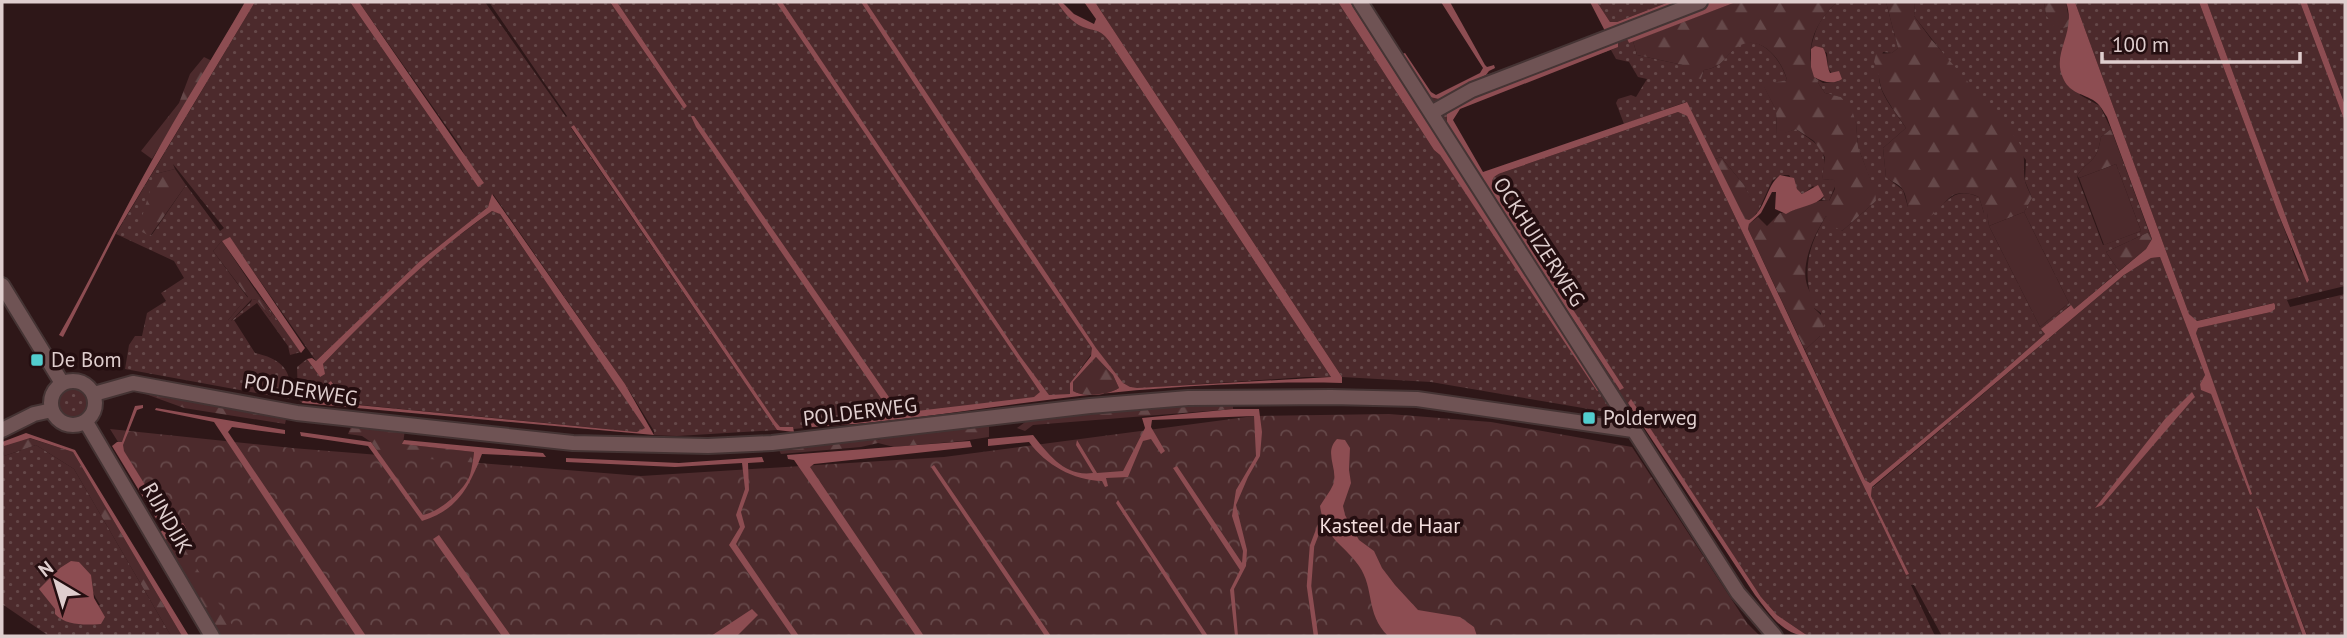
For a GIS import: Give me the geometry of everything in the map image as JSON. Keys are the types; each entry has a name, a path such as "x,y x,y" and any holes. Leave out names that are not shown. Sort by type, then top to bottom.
{"street":[{"name":"OCKHUIZERWEG","path":"1360,2 1738,593 1774,636"},
{"path":"1431,113 1472,89 1700,2"},
{"path":"2,285 62,383"},
{"path":"76,380 88,385 94,394 96,405 86,422 76,426 65,424 55,417 51,401 55,390 62,383 76,380"},
{"name":"POLDERWEG","path":"94,394 133,383 297,413 586,444 708,446 772,443 1090,406 1188,398 1417,399 1633,430"},
{"path":"2,429 34,414 52,410"},
{"name":"RIJNDIJK","path":"86,422 212,636"}],"green space":[{"path":"255,2 350,2 478,187 461,147 359,2 485,2 566,117 489,2 610,2 684,109 687,106 617,2 1057,2 1074,22 1101,31 1109,41 1331,377 1126,389 1098,351 1092,353 1070,383 1070,394 831,425 794,429 779,427 574,125 571,128 777,430 677,436 651,435 654,435 654,431 625,384 493,194 488,207 419,262 316,361 230,238 222,241 213,251 248,298 228,320 231,321 252,299 257,300 270,317 272,315 254,288 301,352 290,355 288,346 257,303 234,320 255,353 272,359 284,368 290,381 289,399 125,369 129,345 135,336 142,336 147,313 166,301 161,293 184,278 174,261 116,234","holes":["173,164 224,228 220,231 186,185 151,236 155,174 175,169"]},
{"path":"1095,2 1338,2 1434,150 1440,155 1599,390 1350,2 1365,2 1430,97 1447,95 1486,75 1606,33 1682,2 1712,2 1629,34 1627,39 1629,43 1633,41 1637,55 1683,65 1701,79 1704,70 1721,63 1739,45 1756,43 1770,51 1781,65 1787,80 1764,86 1776,110 1777,135 1796,129 1820,148 1824,160 1822,179 1834,180 1836,184 1829,201 1822,200 1824,196 1813,186 1803,194 1799,192 1789,175 1780,175 1772,181 1757,214 1744,185 1721,157 1715,159 1686,102 1624,124 1616,103 1618,99 1631,95 1636,97 1647,79 1638,77 1629,62 1616,59 1611,50 1618,47 1447,111 1475,171 1621,390 1623,388 1492,185 1492,181 1501,173 1678,112 1687,116 1906,575 1908,573 1871,496 1872,488 2124,275 2151,258 2160,257 2205,375 2200,384 2211,394 2250,495 2196,333 2197,328 2271,312 2273,303 2196,321 2189,314 2075,2 2199,2 2300,270 2309,280 2207,2 2300,2 2345,122 2345,286 2287,300 2290,307 2345,294 2345,635 2307,635 2260,510 2256,508 2303,635 1942,636 1914,585 1911,585 1935,636 1808,636 1777,615 1761,597 1631,400 1628,403 1636,417 1431,382 1342,377"},
{"path":"1597,2 1669,2 1617,22 1610,22"},
{"path":"1736,2 1837,2 1827,12 1814,34 1810,57 1812,69 1825,93 1841,97 1852,110 1858,147 1875,191 1876,201 1842,231 1831,225 1826,216 1811,245 1806,267 1808,288 1814,297 1814,308 1826,320 1820,336 1805,350 1748,229 1749,224 1758,217 1767,226 1780,213 1829,201 1835,189 1834,180 1822,179 1825,157 1814,141 1796,129 1777,136 1776,110 1763,85 1787,80 1781,65 1763,46 1748,43 1734,49 1721,63 1704,70 1701,79 1686,76 1683,65 1637,55 1633,41"},
{"path":"1837,2 1886,2 1898,48 1892,53 1883,52 1880,84 1887,101 1906,128 1883,148 1886,177 1903,190 1908,207 1940,207 1953,196 1962,193 1979,197 1984,213 1987,212 1989,226 2040,327 2069,303 2024,212 2032,198 2025,181 2026,160 1914,16 1915,2 2044,2 2046,15 2061,29 2070,26 2066,39 2080,95 2100,106 2111,129 2101,137 2095,157 2077,176 2103,245 2141,231 2116,164 2124,164 2149,232 2106,252 2119,271 2074,309 2070,305 2042,329 2045,334 1870,483 1865,480 1805,350 1820,336 1821,313 1814,308 1808,283 1808,260 1814,239 1826,216 1842,231 1876,201 1858,147 1856,123 1841,97 1825,93 1814,77 1823,83 1838,82 1828,68 1827,53 1815,46 1811,49 1820,23"},
{"path":"1886,2 1915,2 1914,16 1931,39 2017,139 2024,155 2025,181 2032,198 2024,212 1989,226 1987,213 1984,213 1979,197 1967,193 1952,196 1930,216 1917,219 1911,214 1901,188 1886,177 1883,148 1906,128 1882,90 1874,62 1876,54 1892,53 1898,48"},
{"path":"2044,2 2066,2 2070,26 2061,29 2054,27 2046,15"},
{"path":"2345,2 2345,105 2307,3"},
{"path":"204,57 212,61 152,159 141,151 179,103 190,74"},
{"path":"2111,129 2124,164 2116,164 2079,178 2077,176 2095,157 2101,137"},
{"path":"1721,157 1744,185 1757,211 1754,218 1744,219 1715,159"},
{"path":"2116,164 2141,231 2104,245 2079,178"},
{"path":"175,169 186,185 150,236 138,230 155,174"},
{"path":"492,211 499,213 646,428 638,432 351,404 331,381 329,399 303,398 302,403 298,399 297,367 307,359 320,377 323,364 429,258"},
{"path":"2024,212 2069,303 2040,327 1989,226"},
{"path":"2149,232 2152,239 2146,249 2119,271 2106,252"},
{"path":"222,241 272,315 270,317 257,300 252,299 231,321 233,326 230,327 228,320 248,297 213,251"},
{"path":"1096,357 1113,375 1119,388 1096,395 1073,391 1073,382"},
{"path":"73,388 84,392 88,403 84,414 73,418 62,414 58,403 62,392"},
{"path":"139,389 287,415 285,424 184,408 140,392"},
{"path":"1233,403 1233,409 1033,425 1025,431 1017,428 1028,420 1151,406"},
{"name":"Kasteel de Haar","path":"1389,414 1491,422 1632,447 1747,623 1760,636 239,636 110,429 292,448 641,476 944,457 1254,416"},
{"path":"352,424 405,429 403,444 474,452 470,477 423,515 371,442 362,436 348,434"},
{"path":"989,426 989,437 962,441 894,447 878,443 781,454 777,446 859,438 878,440 895,435"},
{"path":"29,438 73,452 182,636 171,636 74,469 36,445 4,456 2,445"},
{"path":"36,445 74,469 171,636 49,636 2,604 2,451 4,456","holes":["60,568 92,591 100,605 55,614"]},
{"path":"186,528 248,636 219,636 163,541"}],"shaded area":[{"path":"245,2 255,2 116,233 63,337 59,335 161,143"},
{"path":"350,2 359,2 484,183 478,187"},
{"path":"610,2 617,2 687,106 684,109"},
{"path":"776,2 782,2 1049,395 1070,394 1070,383 1091,356 1092,348 991,201 861,2 866,2 1096,348 1123,383 1137,388 1331,377 1109,41 1100,32 1075,22 1057,2 1062,2 1074,14 1094,24 1096,19 1084,2 1095,2 1342,377 1342,383 1234,384 1105,393 1119,388 1113,375 1096,357 1073,382 1073,391 1089,395 903,419 812,427 811,424 817,422 883,415 889,410 691,116 694,116 900,413 1034,397 1040,392"},
{"path":"1338,2 1350,2 1599,390 1597,391 1440,155 1434,150"},
{"path":"1441,2 1450,2 1485,65 1494,65 1495,68 1439,99 1430,97 1402,54 1405,53 1431,92 1436,95 1480,73 1483,68"},
{"path":"1590,2 1597,2 1610,22 1617,22 1669,2 1682,2 1606,33"},
{"path":"1712,2 1736,2 1629,43 1627,39 1629,34"},
{"path":"2066,2 2075,2 2189,314 2197,321 2274,303 2275,305 2271,312 2198,328 2196,333 2252,494 2250,495 2211,394 2201,390 2200,384 2205,375 2160,257 2151,258 2124,275 1872,487 1871,496 1909,574 1906,575 1687,116 1678,112 1501,173 1492,181 1492,185 1624,388 1620,390 1447,128 1447,111 1471,96 1612,41 1618,43 1618,47 1460,109 1453,120 1483,172 1687,102 1745,219 1749,220 1759,211 1771,186 1780,175 1794,178 1797,189 1802,194 1818,185 1824,196 1821,199 1786,214 1775,209 1776,192 1772,192 1761,213 1749,224 1748,229 1865,480 1870,483 2045,334 2041,329 2071,305 2074,309 2146,249 2152,239 2107,117 2098,104 2072,89 2063,78 2060,60 2068,23"},
{"path":"2199,2 2207,2 2309,280 2307,283 2278,213"},
{"path":"2300,2 2307,3 2345,105 2345,122"},
{"path":"1815,46 1823,48 1830,73 1839,71 1842,79 1828,82 1814,77 1811,49"},
{"path":"574,125 775,421 780,427 793,427 794,432 777,430 571,127"},
{"path":"492,194 625,384 654,435 302,403 303,398 328,399 330,394 326,385 331,381 347,404 637,432 645,428 500,214 492,211 446,246 383,303 323,364 325,374 320,377 307,359 316,361 419,262 488,207"},
{"path":"230,237 305,348 301,353 222,241"},
{"path":"2192,392 2195,397 2102,505 2095,508 2165,419"},
{"path":"1631,399 1761,597 1777,615 1808,636 1784,628 1755,595 1633,411 1628,403"},
{"path":"143,405 143,408 137,410 123,445 124,451 172,528 183,523 186,528 163,541 159,533 163,530 112,446 122,442 135,406"},
{"path":"156,408 285,430 285,434 232,427 228,432 366,636 356,636 214,422 155,410"},
{"path":"1259,409 1262,432 1260,456 1236,505 1247,550 1246,566 1234,589 1238,636 1235,636 1230,590 1240,570 1173,468 1177,466 1242,563 1243,551 1232,516 1236,490 1256,456 1254,416 1152,420 1151,427 1165,451 1161,454 1151,439 1143,441 1128,477 1106,478 1108,486 1105,487 1102,481 1081,478 1061,470 1044,458 1029,442 988,446 988,439 1033,435 1058,463 1074,472 1093,473 1076,445 1077,440 1097,473 1123,471 1145,428 1142,418"},
{"path":"300,432 371,442 423,515 443,505 462,488 470,475 474,452 402,444 404,440 543,453 546,457 482,454 461,496 445,511 422,521 368,446 301,436"},
{"path":"26,433 75,450 189,636 182,636 73,452 30,438 4,446 2,442"},
{"path":"1337,439 1345,440 1350,448 1351,483 1343,506 1359,540 1374,551 1382,568 1418,610 1460,617 1474,627 1477,636 1388,636 1381,627 1373,610 1364,575 1353,558 1330,534 1322,517 1320,506 1332,488 1334,479 1331,450"},
{"path":"970,441 972,447 814,464 810,467 924,636 916,636 794,460 788,459 787,455"},
{"path":"762,457 764,462 748,463 749,490 741,512 745,527 736,544 799,636 792,636 729,545 740,527 736,515 745,489 742,463 675,467 566,462 566,458 679,463"},
{"path":"934,465 1051,636 1045,636 931,467"},
{"path":"1118,500 1208,636 1203,636 1116,503"},
{"path":"2256,507 2260,510 2307,636 2303,636"},
{"path":"439,535 511,636 502,636 433,539"},
{"path":"71,561 79,562 91,575 94,598 105,617 101,624 65,621 55,614 55,609 39,589"},
{"path":"752,609 758,615 737,636 711,636"}],"waterway":[{"path":"1316,636 1309,586 1312,546 1322,520"}],"place":[{"name":"De Bom","path":"37,360"},
{"name":"Polderweg","path":"1589,418"}]}
